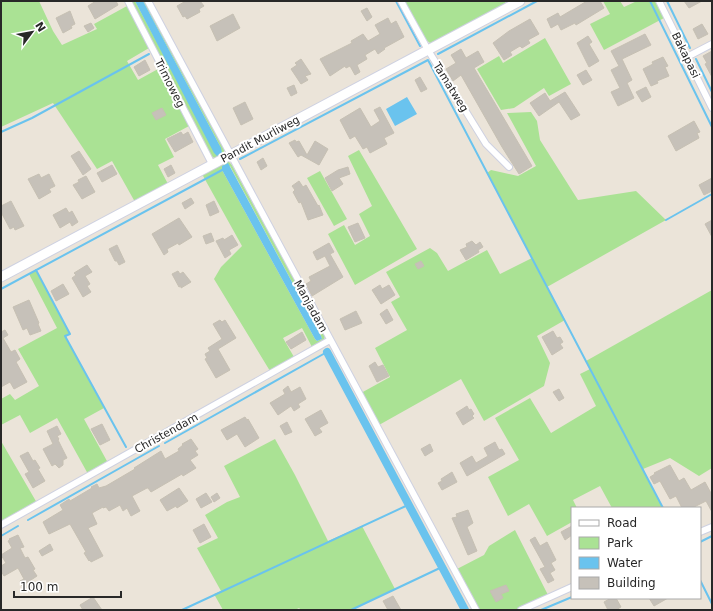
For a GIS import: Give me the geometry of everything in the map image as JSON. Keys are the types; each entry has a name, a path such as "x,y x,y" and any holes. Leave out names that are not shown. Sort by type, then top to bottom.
{"street":[{"name":"Trimoweg","path":"128,1 213,164"},
{"name":"Manjadam","path":"148,1 229,156 476,610"},
{"name":"Tamatweg","path":"401,1 428,50 486,144 509,167"},
{"name":"Pandit Murliweg","path":"1,278 520,1"},
{"name":"Bakapasi","path":"659,1 712,108"},
{"path":"687,57 712,44"},
{"name":"Christendam","path":"1,525 330,340"},
{"path":"701,532 712,527"},
{"path":"521,610 571,587"}],"green space":[{"path":"1,1 39,1 53,31 62,45 97,29 94,24 127,6 149,48 127,61 138,80 158,69 189,126 165,139 174,157 158,165 168,184 135,202 112,161 97,169 53,103 1,127"},
{"path":"131,1 135,1 169,65 221,148 143,1 145,1 225,148 223,155 216,159 211,156"},
{"path":"404,1 505,1 506,4 434,43 430,43 424,38"},
{"path":"603,1 620,1 624,7 637,1 655,1 664,18 604,50 590,24 610,14"},
{"path":"545,38 571,84 549,96 544,88 514,108 501,110 477,69 499,56 503,63"},
{"path":"531,112 537,121 540,140 578,200 636,191 666,220 547,287 565,320 537,336 550,363 544,386 484,421 461,379 379,425 361,393 390,377 375,348 407,330 391,302 400,297 386,272 430,248 437,253 448,271 487,250 500,274 532,258 487,173 491,170 518,176 536,166 507,113"},
{"path":"359,150 417,249 355,285 328,234 344,225 355,245 370,236 359,214 372,206 348,156"},
{"path":"228,161 232,165 325,336 324,340 312,347 302,328 283,338 294,357 270,371 214,279 221,267 242,246 202,174","holes":["230,166 322,339 317,341 315,339 222,170"]},
{"path":"320,171 347,219 334,226 307,178"},
{"path":"36,270 70,334 66,337 104,408 84,419 108,463 88,474 57,418 30,433 20,415 1,425 1,399 10,394 15,400 39,386 18,349 57,328 29,274"},
{"path":"712,290 712,468 699,476 670,458 643,469 662,507 611,507 600,486 573,500 576,507 571,507 571,523 547,536 529,504 508,516 488,477 519,460 495,418 530,398 551,433 596,406 580,374 590,369 586,361"},
{"path":"275,439 328,541 362,526 395,589 352,610 301,610 299,608 295,610 223,610 214,594 221,591 197,548 218,538 205,515 227,502 240,497 224,466"},
{"path":"1,441 37,503 1,523"},
{"path":"515,530 548,595 515,610 478,610 457,569 484,555 489,546"}],"water":[{"path":"135,1 143,1 221,148 222,153 217,156 214,153"},
{"path":"407,97 417,114 395,126 386,109"},
{"path":"228,163 322,339 317,341 315,339 222,170 222,166"}],"building":[{"path":"96,1 116,1 118,5 95,19 88,6"},
{"path":"186,1 200,1 204,6 199,9 200,12 187,19 185,16 183,17 177,6"},
{"path":"587,1 600,1 604,8 576,25 575,23 561,30 558,24 551,28 547,19 558,13 560,17"},
{"path":"684,1 702,1 689,8"},
{"path":"367,8 372,17 367,21 361,11"},
{"path":"70,11 75,24 71,26 72,28 63,33 56,18"},
{"path":"233,14 240,28 217,41 210,26"},
{"path":"388,18 391,24 396,21 404,37 384,48 385,49 378,54 375,49 365,55 367,59 357,65 360,72 355,75 350,66 346,68 345,66 330,76 320,59 352,43 351,41 363,34 368,41 380,34 375,25"},
{"path":"530,19 539,34 528,40 530,43 522,48 520,46 510,52 512,55 504,60 493,43 509,31"},
{"path":"91,23 94,28 88,32 84,26"},
{"path":"702,24 708,34 698,39 693,29"},
{"path":"645,34 651,45 622,59 632,80 627,83 634,98 618,106 611,92 620,88 611,70 619,66 611,51"},
{"path":"588,36 592,42 589,44 599,61 589,67 577,43"},
{"path":"461,49 466,58 478,51 484,62 474,68 532,166 519,174 461,75 453,81 446,69 456,63 451,55"},
{"path":"712,51 712,77 705,64 707,63 703,56"},
{"path":"663,57 668,66 665,67 669,76 657,81 658,83 651,86 643,69 653,64 652,62"},
{"path":"301,59 311,74 305,76 308,80 301,84 291,69 297,65 295,63"},
{"path":"145,60 150,70 139,76 134,67"},
{"path":"586,70 592,80 583,85 577,75"},
{"path":"420,77 427,89 421,92 415,80"},
{"path":"294,85 297,93 291,96 287,88"},
{"path":"646,87 651,97 642,102 636,92"},
{"path":"565,92 580,115 571,120 559,102 539,116 530,103 545,93 550,101"},
{"path":"245,102 253,119 241,125 233,108"},
{"path":"380,107 394,133 384,138 387,144 370,153 367,147 363,149 355,136 350,139 340,120 360,108 371,127 380,121 374,110"},
{"path":"162,108 166,115 156,120 152,113"},
{"path":"694,121 700,132 697,133 699,138 676,151 668,136"},
{"path":"181,132 183,135 188,132 193,142 175,152 167,139"},
{"path":"295,140 296,142 299,141 307,155 315,141 328,149 319,165 301,155 298,157 289,143"},
{"path":"79,151 91,169 83,175 71,156"},
{"path":"263,158 267,166 261,170 257,162"},
{"path":"112,165 117,174 102,182 97,173"},
{"path":"171,165 175,173 168,177 164,169"},
{"path":"348,167 350,174 339,178 343,184 332,191 325,178 338,170"},
{"path":"39,174 41,178 49,174 55,186 49,189 51,192 39,199 28,179"},
{"path":"86,176 95,192 82,199 73,185 79,182 78,180"},
{"path":"712,178 712,191 704,195 699,185"},
{"path":"299,181 303,187 306,185 318,206 319,205 323,215 308,220 301,202 299,203 293,192 295,190 292,186"},
{"path":"191,198 194,203 185,209 182,203"},
{"path":"11,201 24,226 15,230 14,227 10,229 1,212 1,206"},
{"path":"214,201 219,212 210,216 206,205"},
{"path":"66,208 69,213 72,211 78,222 72,226 70,222 60,228 53,215"},
{"path":"179,218 192,237 179,245 178,243 167,249 168,252 164,255 152,234"},
{"path":"712,220 712,237 705,224"},
{"path":"358,223 365,238 355,242 348,227"},
{"path":"211,233 214,241 206,244 203,236"},
{"path":"232,235 238,245 229,250 231,254 225,258 216,241 223,238 224,240"},
{"path":"472,241 476,245 480,242 483,247 478,250 479,252 466,260 460,250 467,247 466,244"},
{"path":"329,243 334,252 330,254 343,277 312,296 306,284 311,281 309,277 330,266 325,256 317,260 313,252"},
{"path":"117,245 125,262 119,265 117,261 115,261 109,249"},
{"path":"421,261 424,266 418,269 415,264"},
{"path":"87,265 92,272 85,276 90,284 87,286 91,292 83,297 72,278 76,275 74,273"},
{"path":"178,271 180,274 183,272 191,282 181,288 172,274"},
{"path":"63,284 69,294 56,301 51,291"},
{"path":"380,285 382,289 389,285 395,295 381,304 372,290"},
{"path":"29,300 41,331 30,335 27,328 23,330 13,307"},
{"path":"387,309 393,320 386,324 380,314"},
{"path":"356,311 362,323 345,330 340,319"},
{"path":"220,320 222,322 225,320 236,338 218,349 230,370 216,378 205,359 207,358 205,354 210,351 208,348 222,339 213,324"},
{"path":"5,330 8,335 3,338 11,352 15,350 20,359 16,362 27,382 14,389 10,382 1,387 1,332"},
{"path":"553,331 557,338 560,337 563,342 560,344 563,348 552,355 542,337"},
{"path":"302,332 306,340 291,349 286,342"},
{"path":"375,362 378,367 383,365 389,376 377,382 369,366"},
{"path":"288,386 291,392 300,387 306,399 298,404 300,407 294,411 291,406 278,415 270,403 285,394 283,390"},
{"path":"559,389 564,398 559,401 553,392"},
{"path":"467,406 474,414 472,416 474,418 463,425 456,413"},
{"path":"321,410 328,423 319,428 322,432 315,436 305,419"},
{"path":"245,417 247,420 248,419 259,438 245,447 237,434 227,440 221,430"},
{"path":"287,422 292,432 285,435 280,426"},
{"path":"102,424 110,440 100,445 91,429"},
{"path":"57,426 61,434 57,436 59,439 58,440 67,458 63,460 63,465 59,468 55,464 52,466 43,449 53,444 47,431"},
{"path":"191,439 198,449 195,451 198,455 190,460 196,468 183,476 182,474 151,492 147,488 132,496 140,511 131,516 127,508 123,511 120,505 109,511 106,507 103,507 92,513 97,524 88,528 103,556 91,562 90,560 89,561 84,553 86,552 70,524 49,534 43,522 63,510 60,505 69,499 70,501 97,484 99,488 106,486 135,469 134,468 161,451 165,459 179,451 178,449 183,445 182,444"},
{"path":"495,442 499,450 502,449 505,454 467,476 460,463 472,456 476,463 488,456 484,448"},
{"path":"430,444 433,451 425,456 421,449"},
{"path":"28,452 33,461 35,460 40,468 38,469 45,481 33,488 25,474 29,472 20,456"},
{"path":"670,465 679,481 684,478 691,490 705,482 712,495 712,512 706,501 694,507 682,507 676,496 670,499 660,481 654,484 650,477 655,474 654,473"},
{"path":"452,472 457,482 442,490 438,483 442,481 441,479"},
{"path":"179,488 188,501 177,508 176,506 167,511 160,500"},
{"path":"206,493 212,502 201,508 196,499"},
{"path":"217,493 220,498 214,502 211,497"},
{"path":"468,510 473,523 467,527 477,551 468,555 452,518 457,517 456,514"},
{"path":"204,524 211,537 200,543 193,530"},
{"path":"571,527 571,536 565,540 561,532"},
{"path":"18,535 24,547 20,548 25,558 28,557 37,576 22,586 20,581 24,579 18,568 4,576 1,571 1,566 6,563 1,555 12,548 8,541 10,540 9,539"},
{"path":"535,537 540,546 547,542 556,560 551,563 555,570 550,573 554,580 548,583 540,569 545,567 530,540"},
{"path":"50,544 53,550 42,556 39,551"},
{"path":"506,585 509,591 501,594 503,598 496,602 490,591"},
{"path":"393,596 401,610 388,610 383,601"},
{"path":"93,597 102,610 83,610 80,605"},
{"path":"609,599 617,599 621,607 616,610 608,610 604,602"},
{"path":"650,599 666,599 654,606"}],"waterway":[{"path":"396,1 420,46"},
{"path":"438,54 537,1"},
{"path":"650,1 712,127"},
{"path":"667,1 690,48"},
{"path":"1,132 32,118 149,54"},
{"path":"696,59 712,92"},
{"path":"240,159 428,60 662,507"},
{"path":"1,289 224,169"},
{"path":"666,220 712,194"},
{"path":"36,270 70,334 65,336 126,447"},
{"path":"165,443 327,352"},
{"path":"327,352 465,610"},
{"path":"28,520 159,446"},
{"path":"182,610 408,505"},
{"path":"1,536 18,526"},
{"path":"701,542 712,536"},
{"path":"351,610 442,567"},
{"path":"701,582 712,604"},
{"path":"541,610 571,597"}]}
